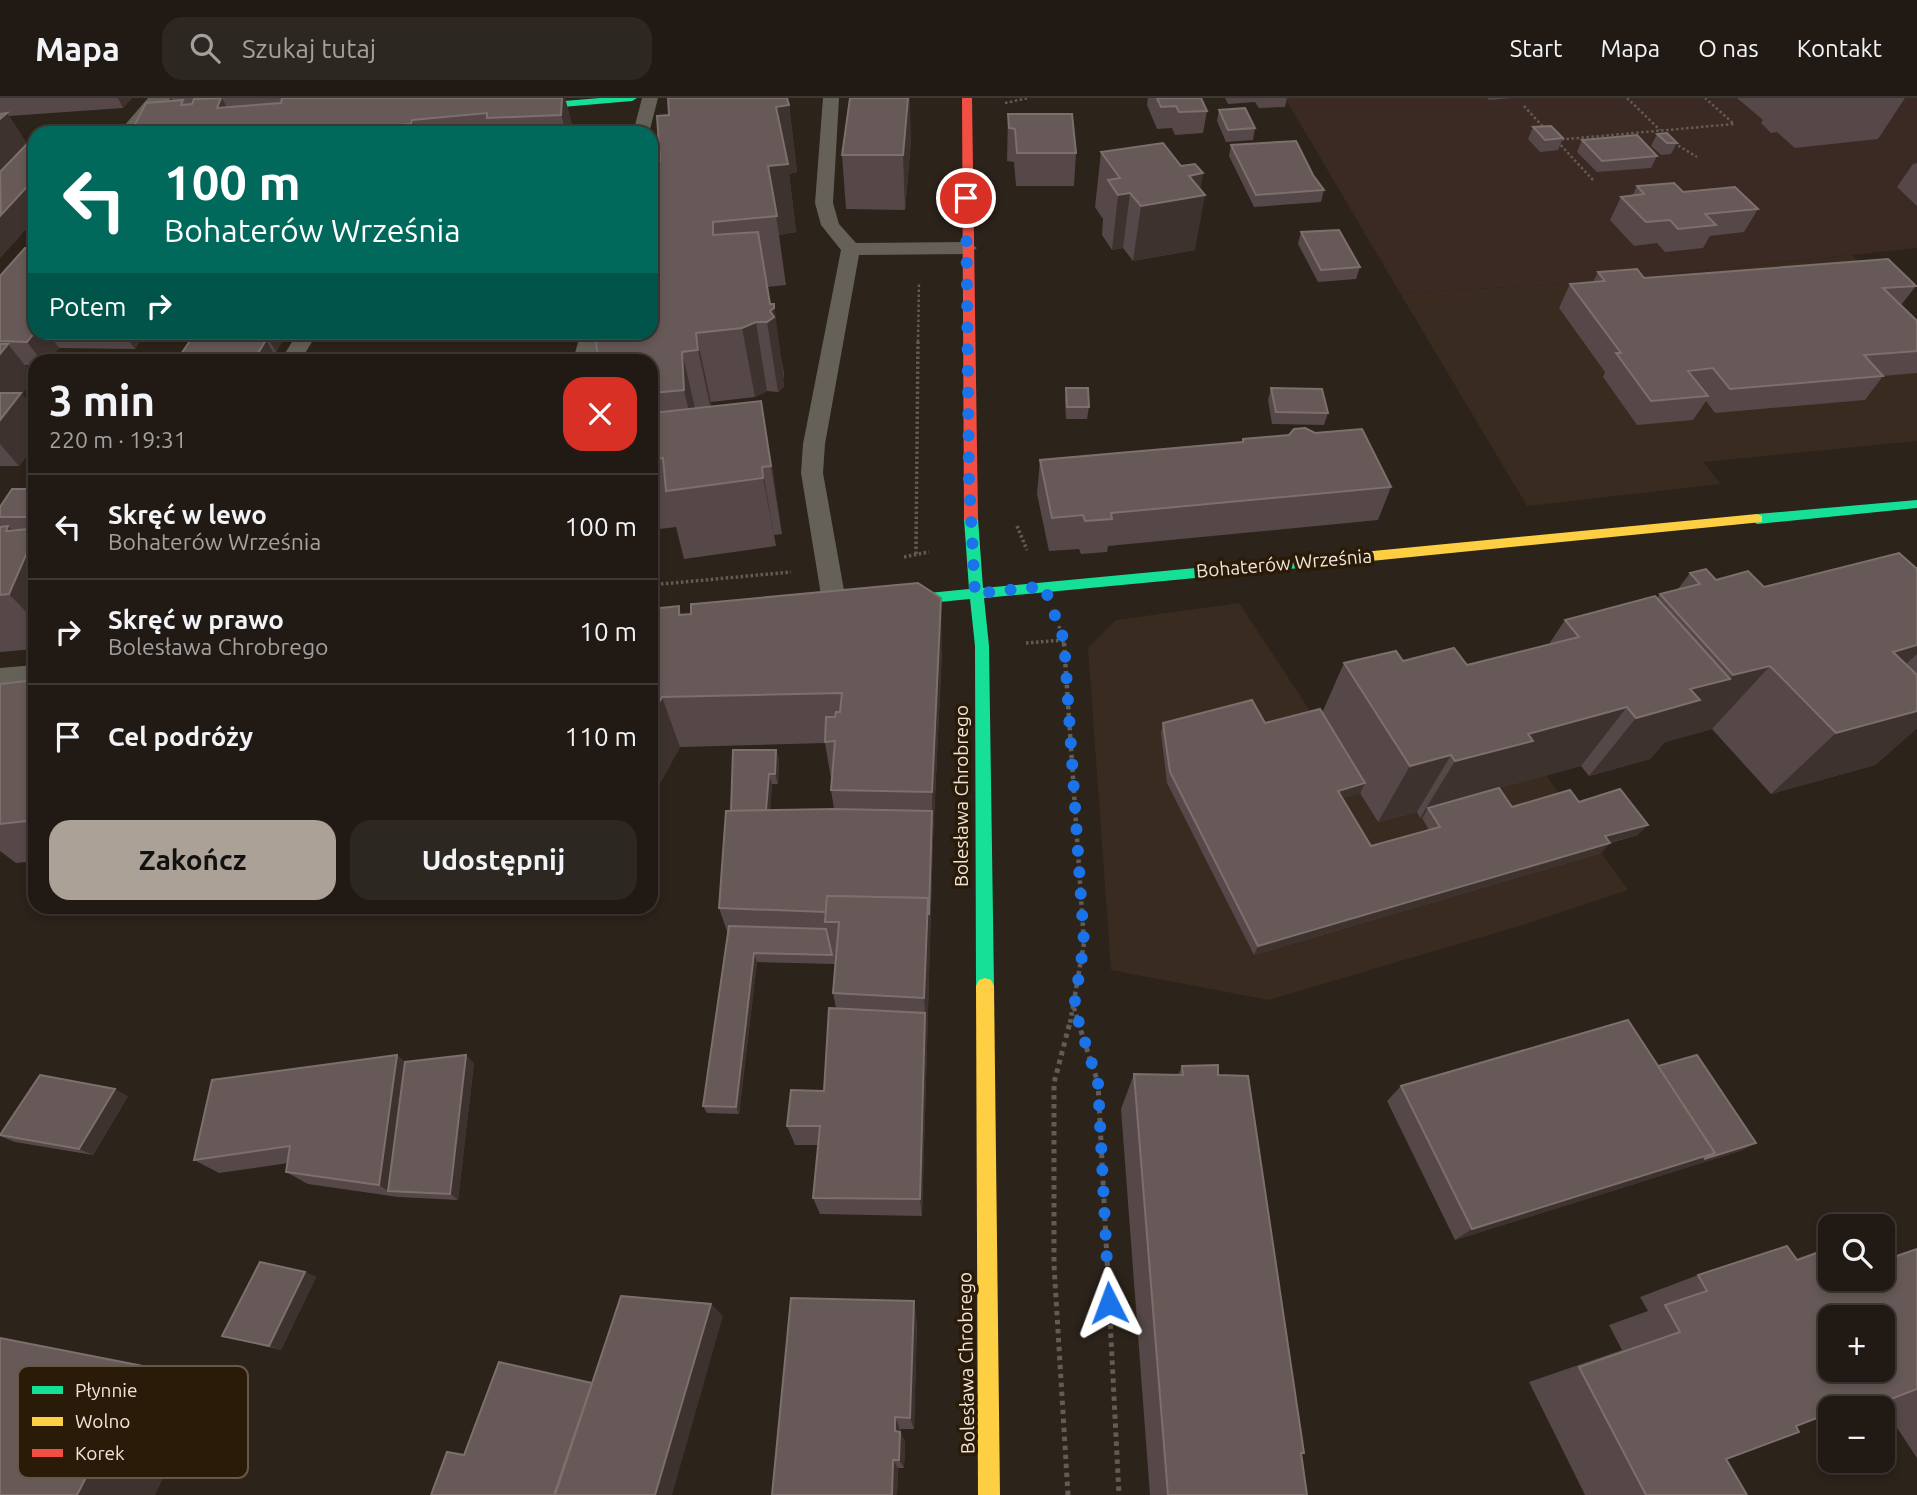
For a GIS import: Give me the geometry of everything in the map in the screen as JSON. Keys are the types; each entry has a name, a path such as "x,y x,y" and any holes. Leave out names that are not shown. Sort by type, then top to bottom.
{"street":[{"path":"136,126 160,98"},
{"path":"495,110 632,98"},
{"name":"Bolesława Chrobrego","path":"967,98 969,469 975,594 982,646 989,1495"},
{"name":"Bohaterów Września","path":"869,604 1917,505"},
{"path":"0,682 28,680"}],"lane":[{"path":"643,126 650,98"},
{"path":"831,98 824,203 830,225 851,249 968,248"},
{"path":"834,607 812,473 813,454 851,249"}],"path":[{"path":"1627,98 1679,148 1697,157"},
{"path":"1593,180 1556,140 1734,124 1704,98"},
{"path":"1524,106 1547,131"},
{"path":"658,584 828,569"},
{"path":"1044,586 1064,640 1084,943 1074,1007 1054,1083 1054,1265 1068,1495"},
{"path":"1074,1007 1098,1083 1119,1495"}],"shaded area":[{"path":"1285,98 1917,98 1917,248 1599,282 1400,293"},
{"path":"1852,255 1917,319 1917,441 1703,462 1721,484 1527,506 1400,293 1599,282"},
{"path":"1239,603 1316,720 1378,822 1417,812 1420,818 1491,798 1488,791 1546,775 1628,890 1529,923 1268,1000 1111,970 1088,648 1116,620"}],"building":[{"path":"221,98 217,108 281,103 282,98 562,98 561,115 487,118 487,113 412,120 411,124 388,126 134,126 146,103 183,100 181,105 192,104 194,99"},
{"path":"668,98 787,98 789,105 776,107 788,164 768,166 777,216 713,222 713,235 758,232 770,304 774,304 770,311 774,317 767,322 756,322 742,328 696,333 698,350 682,352 684,390 658,392 658,354 597,354 596,340 658,340 660,161 657,116 669,115"},
{"path":"850,98 908,98 903,155 842,155"},
{"path":"1157,98 1201,98 1207,111 1179,112 1176,106 1161,107"},
{"path":"1245,108 1255,128 1228,130 1219,110"},
{"path":"1008,114 1072,114 1076,153 1017,153 1015,129 1009,128"},
{"path":"1551,126 1563,138 1545,140 1533,127"},
{"path":"1667,133 1677,143 1667,143 1657,134"},
{"path":"1637,135 1657,156 1602,161 1582,140"},
{"path":"1296,141 1313,175 1324,190 1256,195 1231,145"},
{"path":"1163,143 1181,166 1195,164 1203,173 1189,176 1205,195 1141,206 1130,193 1118,195 1108,180 1120,178 1101,152"},
{"path":"27,144 28,186 1,215 0,172"},
{"path":"1674,183 1683,192 1735,187 1758,209 1705,214 1716,225 1678,229 1670,220 1646,222 1621,197 1644,194 1637,186"},
{"path":"1339,230 1360,267 1321,270 1301,232"},
{"path":"25,248 28,248 27,342 0,341 0,276"},
{"path":"1888,259 1916,286 1883,288 1917,321 1917,351 1864,355 1883,376 1730,389 1713,368 1688,371 1708,396 1651,401 1616,353 1621,353 1570,284 1605,281 1598,272 1637,269 1644,278"},
{"path":"191,340 266,340 258,354 181,354"},
{"path":"0,344 8,344 0,354"},
{"path":"1066,388 1088,388 1089,407 1067,407"},
{"path":"1271,388 1322,389 1328,413 1276,412"},
{"path":"0,393 21,393 0,420"},
{"path":"761,401 771,466 762,467 763,478 666,491 663,458 658,459 658,412"},
{"path":"1305,428 1315,433 1362,429 1391,487 1111,513 1112,519 1085,521 1083,515 1052,518 1040,460 1243,442 1243,439 1289,435 1294,429"},
{"path":"12,489 28,489 28,517 0,517 0,507"},
{"path":"8,526 6,531 28,529 28,550 9,594 0,595 0,527"},
{"path":"1899,553 1917,568 1917,645 1893,652 1917,675 1917,711 1836,733 1770,666 1733,675 1660,594 1700,584 1690,573 1706,569 1716,580 1748,571 1764,587"},
{"path":"918,583 941,598 932,792 831,790 835,741 825,742 826,717 835,717 836,712 840,712 842,693 662,697 658,704 658,608 679,606 679,615 691,614 691,604"},
{"path":"1655,596 1730,679 1690,689 1700,700 1636,718 1627,707 1528,734 1533,741 1455,761 1451,755 1410,766 1344,663 1396,651 1403,661 1454,648 1467,665 1579,637 1565,620"},
{"path":"28,681 28,821 0,824 0,684"},
{"path":"1252,700 1265,723 1320,709 1365,783 1338,791 1371,846 1440,827 1428,808 1499,788 1512,807 1570,790 1579,802 1620,789 1648,825 1605,836 1610,843 1258,946 1170,772 1163,723"},
{"path":"733,750 776,750 775,774 769,774 766,810 731,811"},
{"path":"726,811 932,811 929,915 928,898 827,896 826,912 719,908"},
{"path":"827,896 928,898 924,998 833,993 839,922 825,922"},
{"path":"729,926 826,929 832,955 754,953 736,1107 703,1106"},
{"path":"829,1008 925,1013 920,1199 813,1198 820,1126 787,1126 791,1090 824,1091"},
{"path":"1628,1020 1715,1153 1472,1229 1401,1086"},
{"path":"397,1055 379,1185 286,1172 290,1146 194,1160 212,1080"},
{"path":"466,1055 450,1194 388,1191 405,1062"},
{"path":"1697,1055 1756,1143 1704,1159 1715,1153 1658,1066"},
{"path":"1218,1065 1218,1075 1248,1076 1304,1453 1301,1453 1307,1495 1168,1495 1134,1074 1183,1075 1182,1066"},
{"path":"40,1075 115,1089 79,1149 0,1135"},
{"path":"1787,1246 1797,1260 1818,1252 1818,1291 1895,1291 1895,1257 1917,1249 1917,1389 1895,1397 1818,1396 1818,1418 1796,1426 1799,1432 1726,1459 1747,1495 1646,1495 1579,1367 1680,1332 1665,1305 1707,1291 1698,1275"},
{"path":"260,1262 305,1272 269,1346 222,1336"},
{"path":"621,1296 711,1304 655,1495 555,1495"},
{"path":"791,1298 914,1301 910,1418 895,1417 895,1431 900,1432 899,1460 893,1460 892,1495 772,1495"},
{"path":"0,1338 143,1366 18,1366 18,1478 86,1478 77,1495 0,1495"},
{"path":"499,1362 592,1383 554,1495 431,1495 447,1452 464,1455"}],"traffic: fast":[{"path":"516,108 632,98"},
{"path":"1757,519 1917,504"},
{"path":"971,519 971,546 982,646 985,986"},
{"path":"888,602 1321,561"}],"traffic: slow":[{"path":"1321,561 1757,519"},
{"path":"985,986 989,1495"}],"traffic: jam":[{"path":"967,98 971,519"}],"route":[{"path":"966,198 969,479 975,594 1044,586 1064,640 1084,943 1074,1007 1098,1083 1109,1303"}]}
